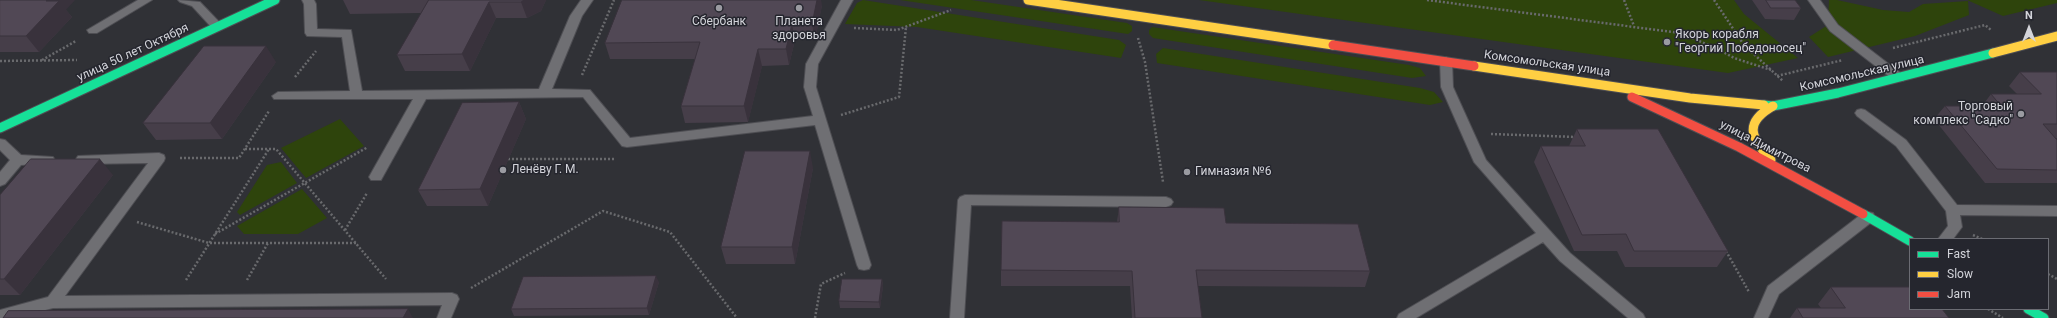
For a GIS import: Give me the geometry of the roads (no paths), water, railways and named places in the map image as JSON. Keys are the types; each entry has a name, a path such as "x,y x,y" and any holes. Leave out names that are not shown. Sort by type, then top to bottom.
{"street":[{"name":"улица 50 лет Октября","path":"0,128 275,0"},
{"name":"Комсомольская улица","path":"1028,0 1704,100 1773,106 1838,94 2057,36"},
{"name":"улица Димитрова","path":"1604,85 1722,137 1778,166 1909,240"},
{"path":"1773,106 1761,110 1755,115 1752,124 1757,142 1765,154 1778,166"},
{"path":"2030,310 2044,318"}],"lane":[{"path":"94,30 146,0"},
{"path":"184,0 196,4 218,26"},
{"path":"308,0 310,4 311,33 347,33 357,95"},
{"path":"544,93 576,16 587,0"},
{"path":"847,0 812,64 810,87 864,264"},
{"path":"1814,0 1834,28 1899,78"},
{"path":"1446,61 1447,87 1481,162 1565,257 1638,318"},
{"path":"278,96 586,93 627,143 819,120"},
{"path":"376,177 422,94"},
{"path":"1861,112 1901,143 1953,210 1955,227 1946,238"},
{"path":"0,143 18,160 57,160"},
{"path":"53,302 159,158 73,159"},
{"path":"0,181 18,160"},
{"path":"957,318 965,200 1166,202"},
{"path":"1953,210 2057,211"},
{"path":"1762,316 1773,290 1868,217"},
{"path":"1404,318 1545,234"},
{"path":"0,316 53,302 452,299 444,318"}],"place":[{"name":"Сбербанк","path":"719,8"},
{"name":"Планета здоровья","path":"799,8"},
{"name":"Якорь корабля \"Георгий Победоносец\"","path":"1667,42"},
{"name":"Торговый комплекс \"Садко\"","path":"2021,114"},
{"name":"Ленёву Г. М.","path":"503,170"},
{"name":"Гимназия №6","path":"1187,172"}]}
